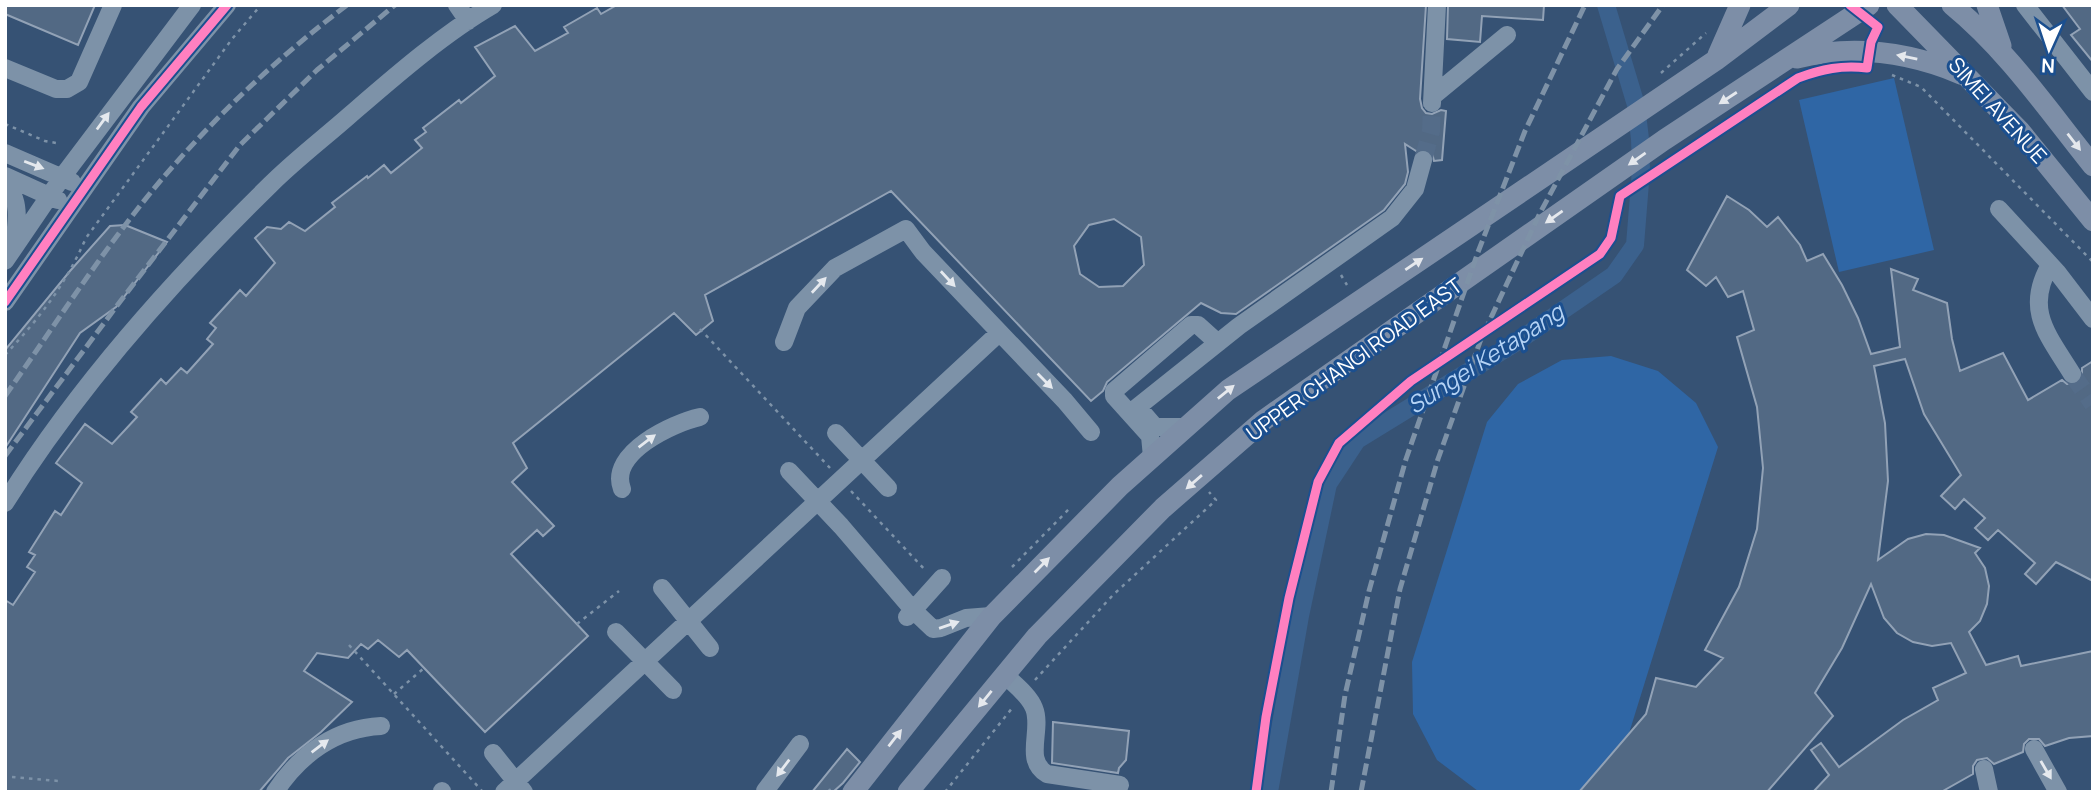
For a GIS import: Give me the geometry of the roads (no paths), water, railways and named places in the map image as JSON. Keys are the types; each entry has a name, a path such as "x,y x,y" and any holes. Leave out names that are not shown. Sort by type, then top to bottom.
{"main road":[{"path":"1716,60 1740,5"},
{"name":"UPPER CHANGI ROAD EAST","path":"853,792 991,616 1120,485 1228,390 1716,60 1788,5"},
{"name":"UPPER CHANGI ROAD EAST","path":"908,792 1047,626 1163,508 1264,420 1664,140 1869,5"},
{"name":"SIMEI AVENUE","path":"1897,5 2020,131 2093,221"},
{"name":"SIMEI AVENUE","path":"1952,5 2004,54 2093,166"},
{"path":"1987,5 2004,54"},
{"path":"1785,60 1821,52 1881,52 1915,58 1971,79"}],"street":[{"path":"5,68 56,89 67,89 79,82 113,5"},
{"path":"9,256 63,176 192,5"},
{"path":"5,302 141,107 227,5"},
{"path":"457,5 478,11"},
{"path":"1437,5 1432,100 1507,35"},
{"path":"2025,5 2093,92"},
{"path":"5,503 103,366 173,285 271,184 371,97 478,11"},
{"path":"5,153 63,176 84,189"},
{"path":"1134,410 1218,343 1392,218 1415,189 1423,160"},
{"path":"5,176 71,206"},
{"path":"5,184 11,190 16,203 18,222 9,256"},
{"path":"1999,209 2050,265 2093,319"},
{"path":"784,342 797,309 835,268 872,254 906,229 923,252 1065,401 1091,432"},
{"path":"2050,265 2041,281 2037,300 2040,319 2072,374"},
{"path":"1186,426 1155,427 1114,396 1114,391 1191,325 1198,324 1218,343"},
{"path":"493,753 514,788 600,701 689,622 999,333"},
{"path":"1134,410 1150,436 1152,457"},
{"path":"621,489 620,472 631,454 658,433 684,420 700,417"},
{"path":"836,433 888,488"},
{"path":"789,471 841,526 910,614 933,629 966,618 991,616"},
{"path":"910,614 942,578"},
{"path":"662,588 710,648"},
{"path":"616,632 673,690"},
{"path":"1005,675 1034,708 1037,726 1035,757 1041,771 1119,786"},
{"path":"275,792 289,770 327,739 362,727 381,726"},
{"path":"765,791 800,744"},
{"path":"2034,749 2059,792"},
{"path":"1984,769 1989,792"}],"waterway":[{"name":"Sungei Ketapang","path":"1269,792 1300,616 1328,484 1357,440 1515,343 1614,275 1635,245 1641,170 1636,105 1606,5"}],"tunnel":[{"path":"1423,160 1431,131 1432,103"},
{"path":"2072,374 2093,404"}],"railway":[{"path":"5,396 108,248 175,164 257,80 347,5"},
{"path":"5,456 240,145 317,70 395,5"},
{"path":"1331,792 1345,695 1369,591 1406,459 1478,252 1525,131 1585,5"},
{"path":"1361,792 1400,589 1438,459 1481,339 1539,215 1617,69 1663,5"}]}
